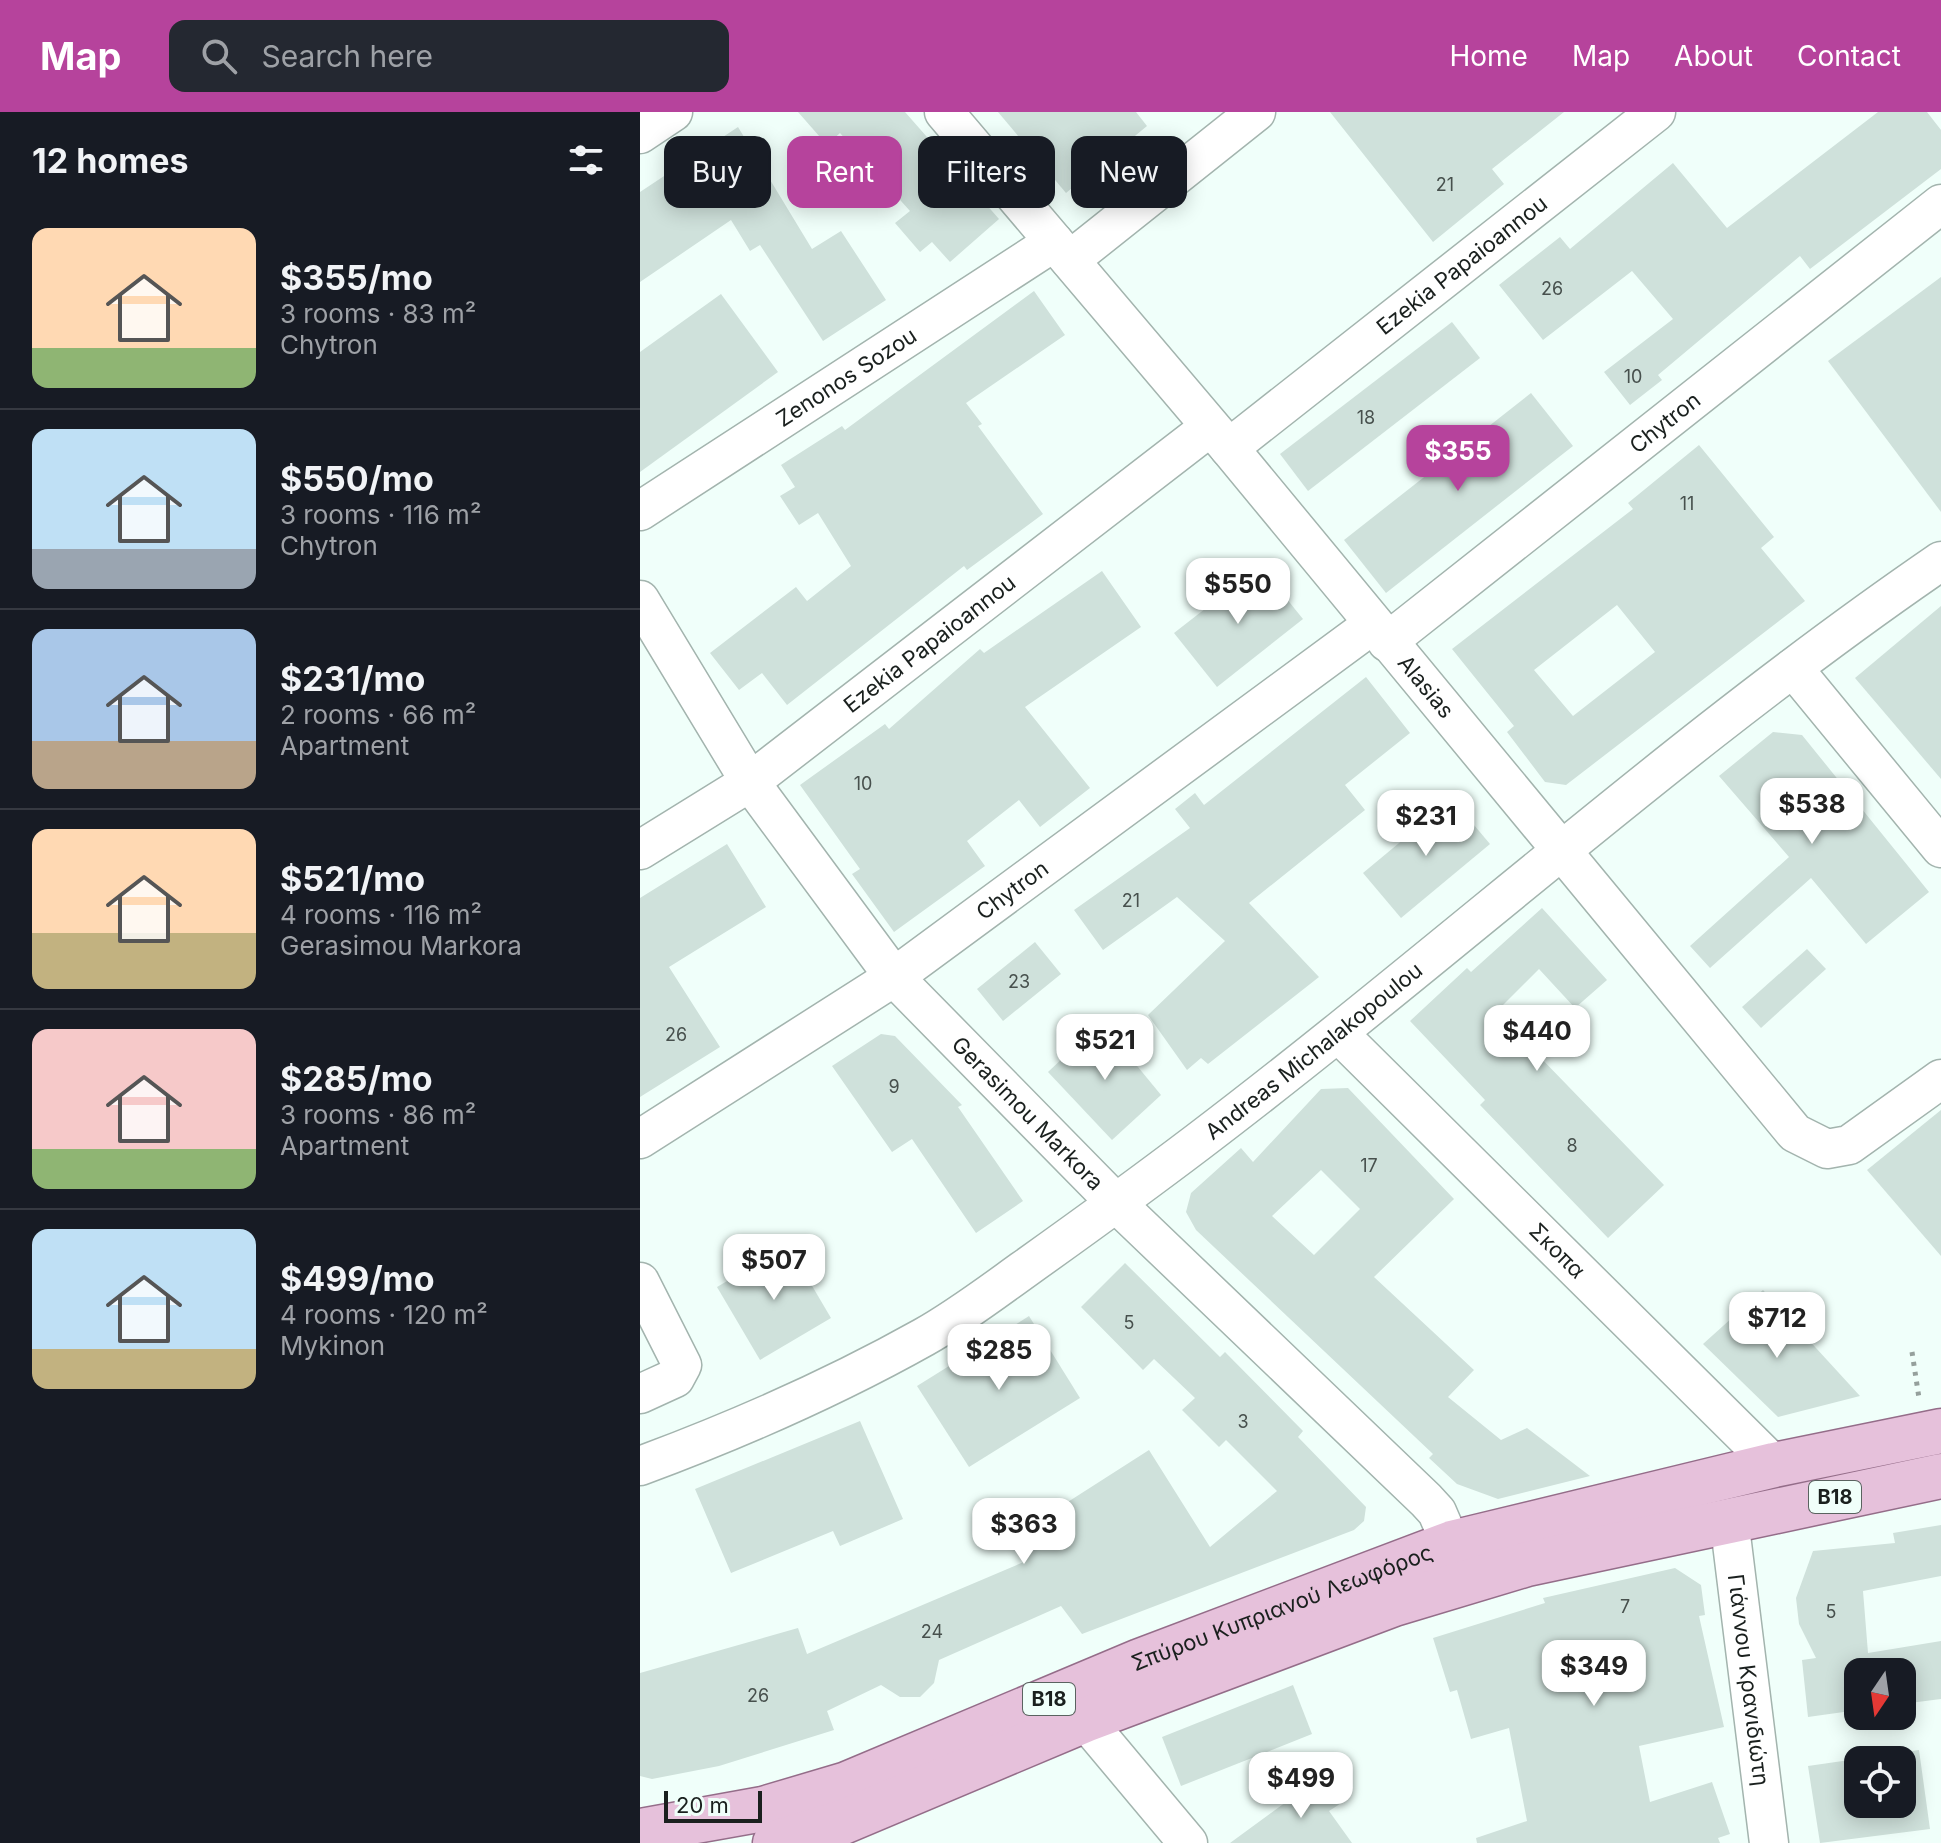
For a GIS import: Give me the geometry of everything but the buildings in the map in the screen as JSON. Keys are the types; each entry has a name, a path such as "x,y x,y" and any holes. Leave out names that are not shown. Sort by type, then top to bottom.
{"main road":[{"name":"Σπύρου Κυπριανού Λεωφόρος","path":"640,1831 763,1809 847,1784 1154,1656 1774,1465 1936,1430"},
{"name":"Σπύρου Κυπριανού Λεωφόρος","path":"775,1843 843,1822 1085,1720 1347,1621 1459,1562 1527,1564 1941,1476"}],"street":[{"path":"640,134 673,112"},
{"name":"Alasias","path":"944,112 1219,437 1795,1133 1809,1143 1827,1149 1849,1145 1941,1079"},
{"name":"Zenonos Sozou","path":"640,511 1062,251 1256,112"},
{"name":"Ezekia Papaioannou","path":"640,850 750,782 1656,112"},
{"name":"Chytron","path":"640,1139 894,977 1380,634 1941,204"},
{"name":"Andreas Michalakopoulou","path":"640,1466 810,1396 926,1336 1117,1204 1340,1035 1558,850 1793,668 1940,562"},
{"name":"Gerasimou Markora","path":"645,618 750,782 894,977 1117,1204 1426,1500 1437,1512 1459,1562"},
{"path":"1793,668 1941,848"},
{"name":"Σκοπα","path":"1340,1035 1774,1465"},
{"path":"640,1282 682,1365 675,1378 640,1394"},
{"name":"Γιάννου Κρανιδιώτη","path":"1729,1519 1769,1843"},
{"path":"1085,1720 1188,1843"}],"path":[{"path":"1912,1352 1936,1430"}]}
